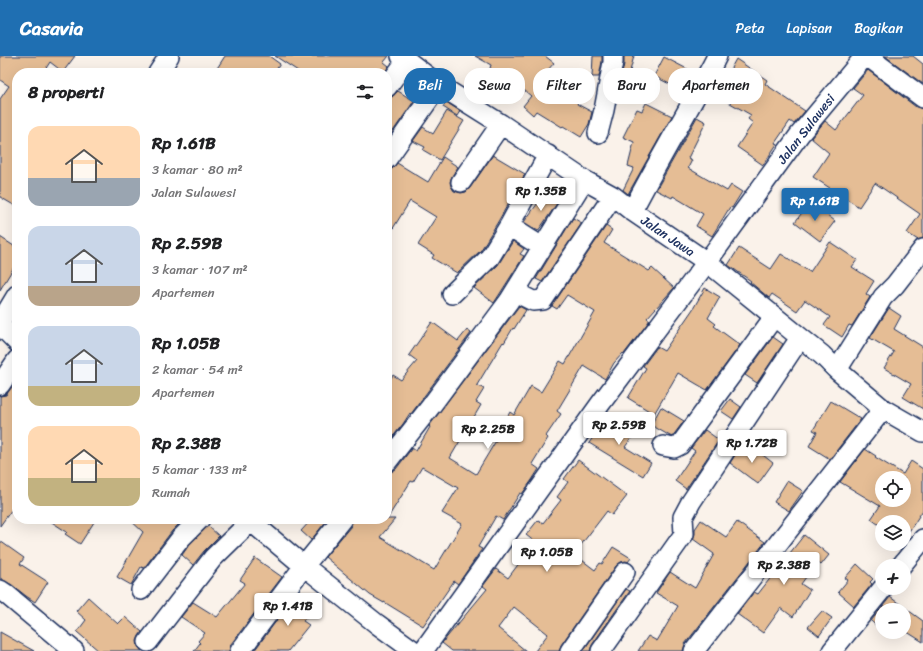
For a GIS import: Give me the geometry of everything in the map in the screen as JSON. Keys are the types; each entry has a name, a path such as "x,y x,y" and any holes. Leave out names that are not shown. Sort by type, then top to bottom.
{"street":[{"path":"161,68 169,56"},
{"path":"598,133 613,56"},
{"path":"632,211 717,56"},
{"path":"866,56 923,98"},
{"name":"Jalan Sulawesi","path":"423,651 602,403 800,134 866,56"},
{"path":"392,78 404,58"},
{"name":"Jalan Jawa","path":"404,58 417,68"},
{"name":"Jalan Jawa","path":"456,95 584,180 613,196 632,211 707,262 822,355 837,370 883,409 923,432"},
{"path":"392,152 425,104"},
{"path":"461,182 501,124"},
{"path":"452,294 490,257 548,155"},
{"path":"392,456 509,301 584,180"},
{"path":"515,292 533,301 543,300 613,196"},
{"path":"509,226 542,247"},
{"path":"837,370 883,298 923,249"},
{"path":"12,304 0,324 12,337"},
{"path":"663,446 674,448 680,446 774,317"},
{"path":"601,651 684,534 683,517 691,502 800,338"},
{"path":"0,385 12,367"},
{"path":"694,651 883,409"},
{"path":"141,590 181,538 195,524"},
{"path":"148,642 212,558 246,524"},
{"path":"255,524 304,566 377,624 414,651"},
{"path":"240,651 304,566 338,524"},
{"path":"907,559 923,539"},
{"path":"570,651 625,572"},
{"path":"0,590 74,651"},
{"path":"832,651 877,595"}],"building":[{"path":"0,56 75,56 66,68 58,68 50,62 46,68 12,68 12,204 0,197 0,99 9,86 0,80"},
{"path":"225,56 269,56 280,64 277,68 217,68"},
{"path":"275,56 389,56 384,62 389,66 388,68 293,68"},
{"path":"475,56 545,56 554,63 550,68 533,68 533,104 577,104 592,112 589,124 581,137 536,111 533,115 523,106 531,96 525,91 525,68 490,68 491,65"},
{"path":"593,56 602,56 599,77 595,77 595,68 592,68"},
{"path":"624,56 634,56 631,68 623,68"},
{"path":"885,56 913,56 923,64 923,84"},
{"path":"664,57 685,68 668,68 668,83 660,79 660,68 658,68"},
{"path":"736,59 749,68 731,68"},
{"path":"868,70 916,107 923,109 923,238 918,240 907,233 920,214 875,183 859,207 813,177 829,153 811,138 825,121 836,130 863,95 853,88"},
{"path":"763,77 767,80 765,84 805,111 794,124 790,121 775,143 777,144 763,165 737,147 753,123 748,119 751,115 732,104 763,104"},
{"path":"398,91 404,95 404,104 412,104 392,133 392,97"},
{"path":"445,104 449,104 460,111 457,116 443,107"},
{"path":"646,104 648,104 672,116 628,194 623,190 634,168 628,166 634,142 623,137 637,109 642,111"},
{"path":"447,111 464,121 440,160 423,150 425,147 413,141 423,127 433,134"},
{"path":"697,117 706,122 688,158 692,160 688,168 727,191 731,185 742,192 732,208 730,207 712,236 696,226 703,214 673,196 672,198 656,190"},
{"path":"493,155 525,174 481,250 457,273 432,258 434,255 418,245 436,217 410,201 392,230 392,169 397,163 428,182 443,157 458,167 450,182 454,191 461,193 466,192"},
{"path":"546,192 558,202 538,231 524,222"},
{"path":"810,202 835,221 820,241 795,222"},
{"path":"573,218 582,223 542,282 536,279"},
{"path":"606,226 612,230 604,243 649,271 652,268 674,288 647,318 650,320 624,354 623,353 614,363 605,379 584,366 557,411 561,414 546,436 548,438 532,464 539,469 522,494 520,493 503,520 496,516 478,547 482,549 458,584 454,581 423,626 370,595 325,557 352,524 391,524 380,537 434,570 462,524 442,513 458,488 422,467 413,482 411,481 392,511 392,471 396,469 412,448 416,451 430,427 429,426 519,306 526,310 504,343 503,342 477,385 484,389 476,402 481,405 450,458 476,474 500,434 498,433 510,412 514,415 531,386 541,392 560,361 565,364 595,312 567,295 557,309 552,306"},
{"path":"0,237 12,245 12,270 0,290"},
{"path":"513,241 524,249 520,254 524,256 494,303 474,288 498,265"},
{"path":"830,242 857,260 852,267 874,281 866,294 870,297 852,326 849,325 842,337 824,325 830,317 805,300 797,311 772,294 769,298 750,282 751,281 728,265 739,248 771,269 781,254 810,272"},
{"path":"705,288 720,297 708,318 716,324 714,326 740,345 707,390 678,373 654,414 628,398 646,368 643,366 657,347 664,351 693,309"},
{"path":"889,308 901,316 894,329 923,347 923,409 903,397 911,384 884,368 894,352 870,338"},
{"path":"432,322 458,341 467,330 471,333 392,438 392,376 393,375 401,380 417,361 409,355"},
{"path":"773,337 783,344 757,383 745,375"},
{"path":"12,387 12,509 0,526 0,396 6,395"},
{"path":"730,399 741,407 733,419 721,411"},
{"path":"831,401 861,419 830,459 809,446 817,432 813,430"},
{"path":"661,407 684,421 672,437 651,425"},
{"path":"607,417 633,436 625,447 651,463 643,476 589,443"},
{"path":"705,430 719,440 686,489 675,481 695,451 691,448"},
{"path":"749,444 773,463 758,484 730,463 737,452 741,455"},
{"path":"865,449 898,471 875,471 875,503 840,482"},
{"path":"578,460 627,496 612,515 607,511 574,554 595,570 600,563 602,564 613,547 631,558 628,562 621,562 616,566 561,645 559,651 535,651 548,634 514,607 498,628 526,651 452,651 442,643 487,589 483,586 496,569 508,578 535,542 526,535 538,520 543,523 561,500 557,497 568,482 564,479"},
{"path":"911,461 923,469 923,510 911,528 911,515 875,515 875,522 871,519 879,507 911,507 911,471 905,471"},
{"path":"787,481 803,491 789,511 774,502"},
{"path":"701,520 726,537 737,522 765,542 685,644 683,651 638,651 648,636 657,641 678,606 656,593 670,572 695,588 714,554 693,539 695,529"},
{"path":"55,524 93,524 80,544 65,534 67,532"},
{"path":"134,524 179,524 144,568 141,567 131,585 117,577 143,532"},
{"path":"307,524 324,524 311,540 301,531"},
{"path":"208,526 219,536 193,565 182,555 189,545"},
{"path":"804,535 829,555 821,565 817,562 801,584 810,590 793,617 781,608 763,633 737,614 754,592 758,594"},
{"path":"0,541 24,558 20,564 48,582 35,602 0,578"},
{"path":"255,558 282,577 231,644 229,651 194,651 200,643 198,641 205,633 181,617 193,602 217,617 245,583 240,580"},
{"path":"857,564 873,579 870,582 872,584 854,606 838,592 848,580 845,578"},
{"path":"626,589 630,591 592,645 590,651 583,651"},
{"path":"297,593 315,607 303,621 309,625 288,651 254,651"},
{"path":"88,597 118,624 125,617 142,632 137,641 138,647 142,651 99,651 77,632 86,620 76,611"},
{"path":"890,597 898,603 885,603"},
{"path":"822,611 832,618 819,636 808,627"},
{"path":"911,612 923,621 923,642 911,634"},
{"path":"875,616 875,625 871,621"},
{"path":"0,632 34,651 0,651"}]}
